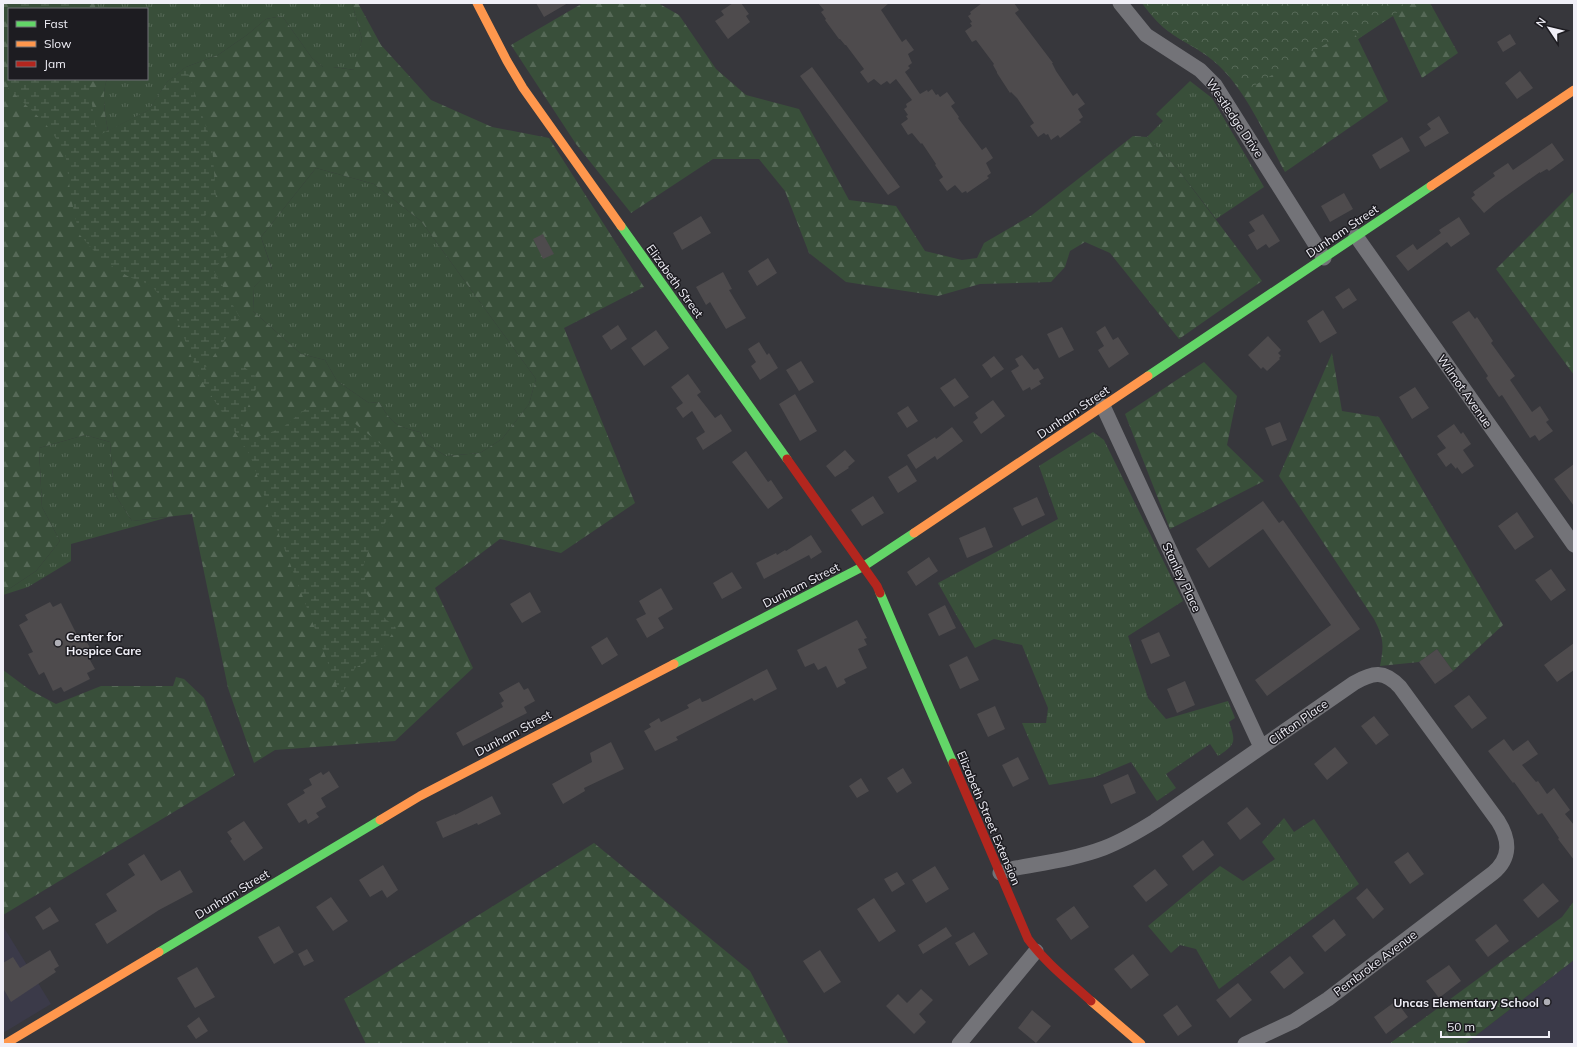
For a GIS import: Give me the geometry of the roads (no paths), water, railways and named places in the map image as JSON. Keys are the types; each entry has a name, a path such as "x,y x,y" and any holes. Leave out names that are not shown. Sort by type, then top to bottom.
{"street":[{"name":"Elizabeth Street","path":"477,3 515,75 558,139 864,566"},
{"name":"Westledge Drive","path":"1120,3 1146,35 1200,70 1215,85 1324,258"},
{"name":"Dunham Street","path":"5,1044 420,796 864,566 1574,90"},
{"name":"Wilmot Avenue","path":"1356,236 1574,545"},
{"name":"Stanley Place","path":"1103,406 1261,747"},
{"name":"Elizabeth Street Extension","path":"864,566 874,580 881,595 1021,924 1036,951 1052,967 1141,1044"},
{"name":"Clifton Place","path":"1000,873 1011,869 1102,849 1120,841 1155,821 1361,679 1372,674 1388,677 1400,687 1502,827 1506,838 1506,852 1503,862 1498,869"},
{"name":"Pembroke Avenue","path":"1245,1044 1294,1022 1322,1003 1498,869"},
{"path":"960,1044 1036,951"}],"place":[{"name":"Center for Hospice Care","path":"58,643"},
{"name":"Uncas Elementary School","path":"1547,1002"}]}
